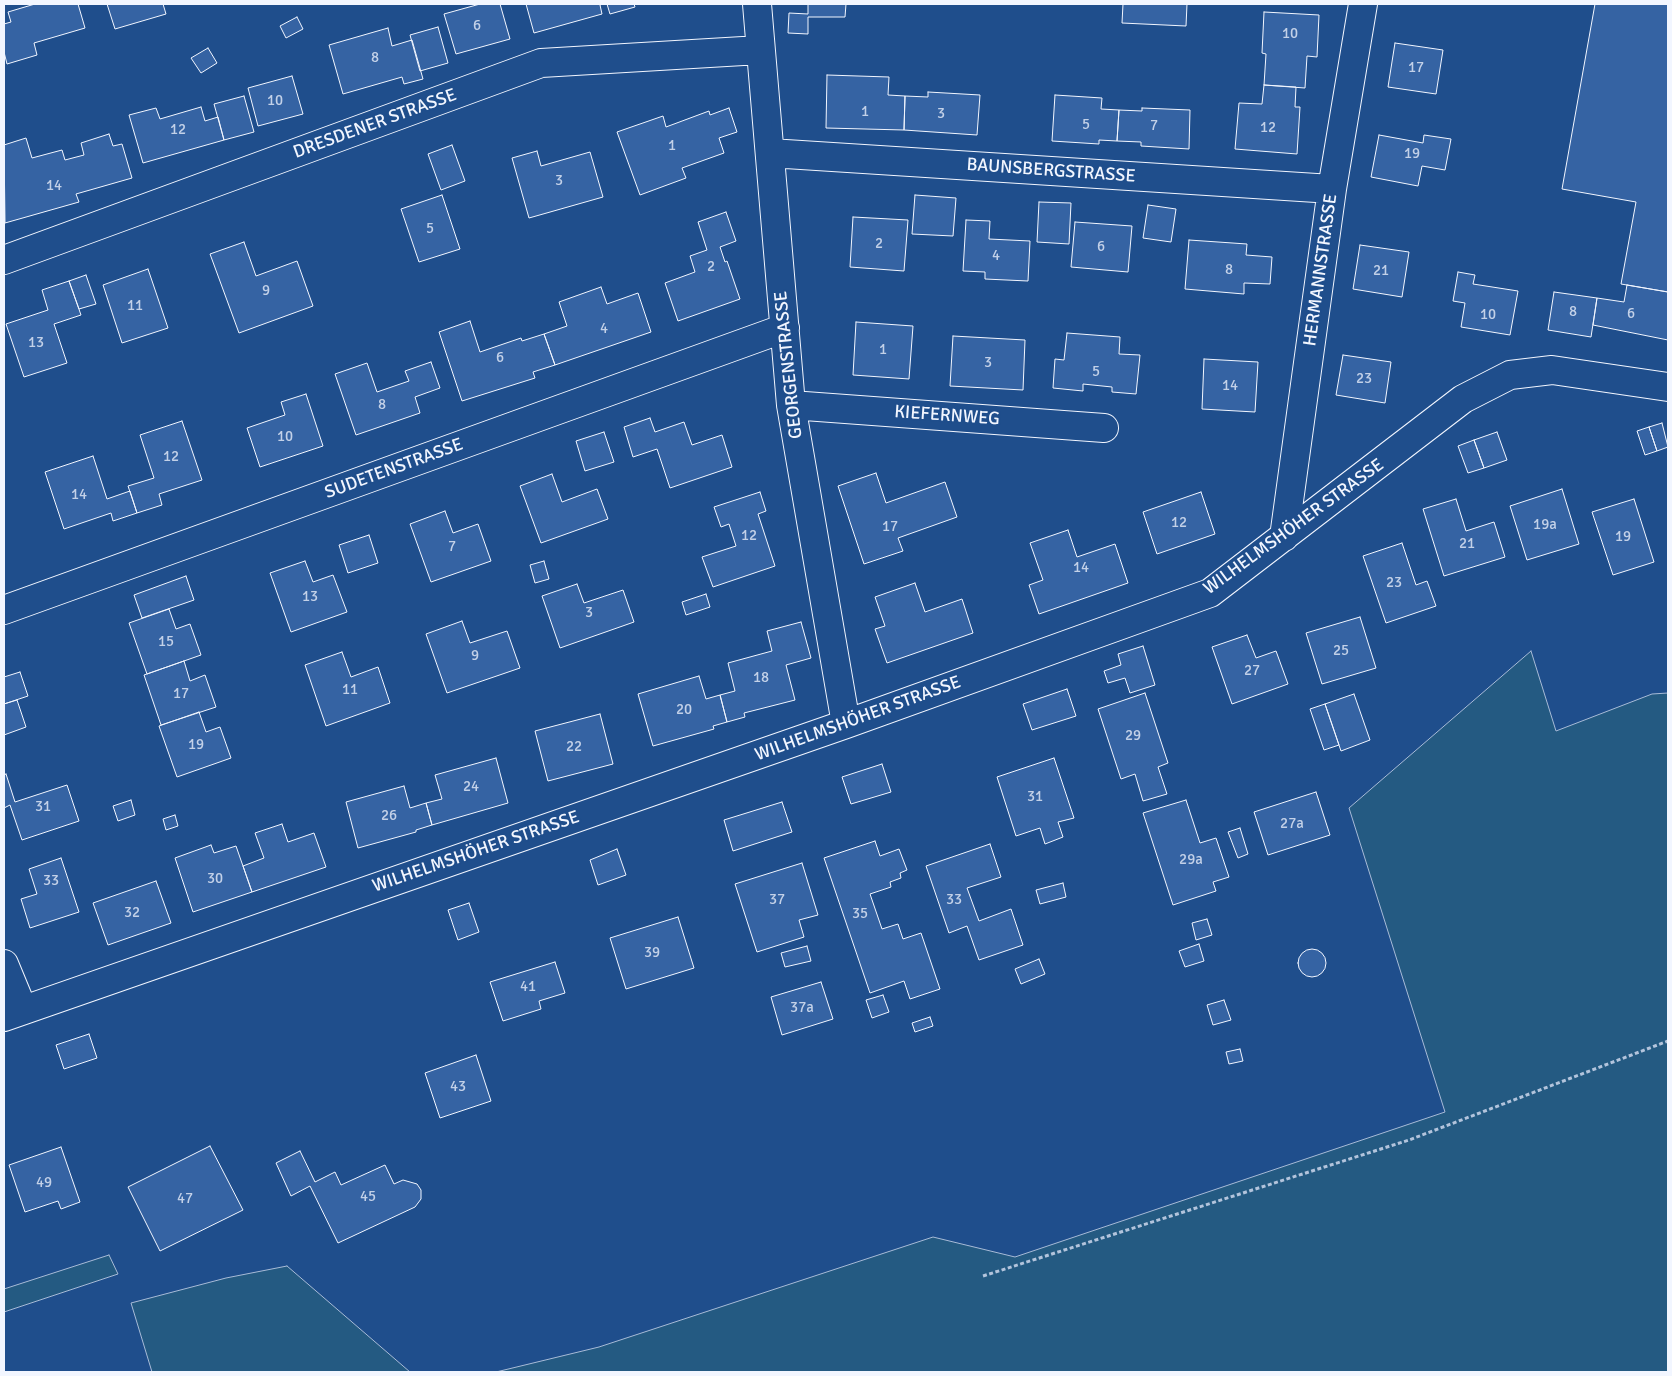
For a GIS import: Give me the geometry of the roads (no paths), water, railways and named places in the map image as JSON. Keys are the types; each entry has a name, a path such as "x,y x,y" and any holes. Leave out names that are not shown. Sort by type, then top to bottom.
{"street":[{"name":"GEORGENSTRASSE","path":"757,4 790,404 846,724"},
{"name":"HERMANNSTRASSE","path":"1284,537 1332,189 1363,4"},
{"name":"DRESDENER STRASSE","path":"4,260 541,63 760,50"},
{"name":"BAUNSBERGSTRASSE","path":"770,153 1332,189"},
{"name":"SUDETENSTRASSE","path":"4,610 785,328"},
{"name":"WILHELMSHÖHER STRASSE","path":"14,1014 846,724 1210,593 1463,399 1510,375 1552,370 1668,387"},
{"name":"KIEFERNWEG","path":"790,404 1104,428"},
{"path":"4,964 14,1014"}]}
